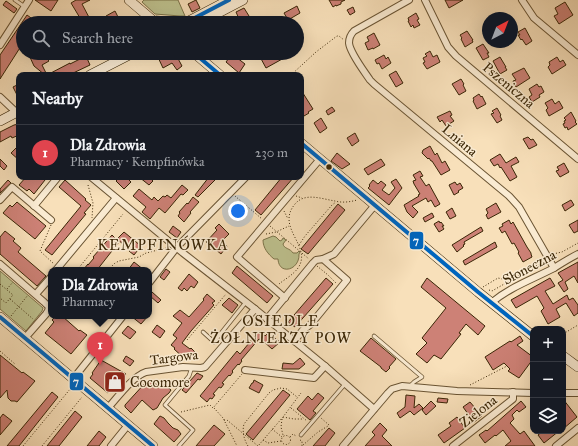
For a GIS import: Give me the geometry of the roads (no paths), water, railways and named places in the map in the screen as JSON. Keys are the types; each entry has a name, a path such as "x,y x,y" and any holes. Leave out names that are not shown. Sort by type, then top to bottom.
{"street":[{"path":"19,16 29,0"},
{"path":"129,0 146,16"},
{"path":"197,16 229,0"},
{"path":"213,16 243,0"},
{"name":"Lniana","path":"409,0 354,31 349,42 353,53 374,84 509,196 519,206 554,268"},
{"name":"Pszeniczna","path":"425,0 448,47 456,56 578,159"},
{"path":"522,0 534,18 578,55"},
{"path":"0,45 16,21"},
{"path":"96,72 119,60"},
{"path":"202,60 216,72"},
{"path":"0,97 16,111"},
{"path":"0,121 16,114"},
{"path":"304,146 530,334"},
{"path":"304,178 320,159"},
{"path":"34,206 56,180"},
{"path":"95,180 177,248 267,318 374,409"},
{"path":"152,279 177,248 243,180"},
{"path":"285,298 237,257 302,180"},
{"path":"0,200 12,187 51,220"},
{"path":"58,267 116,198"},
{"path":"267,318 313,263 316,260 323,259 334,254 375,205"},
{"name":"Słoneczna","path":"492,303 505,293 578,254"},
{"path":"294,341 303,330 311,324 347,280 323,259"},
{"path":"0,264 48,306"},
{"path":"36,294 48,280"},
{"name":"Targowa","path":"108,408 141,374 182,367 205,367 255,309"},
{"path":"26,338 48,311"},
{"path":"5,318 73,382 108,408 153,446"},
{"path":"73,382 121,319"},
{"path":"566,358 578,367"},
{"path":"245,370 314,378 325,366"},
{"path":"343,446 392,389 402,386 457,391 530,393"},
{"name":"Zielona","path":"454,446 513,399 513,392"},
{"path":"566,393 578,393"},
{"path":"111,446 128,425"},
{"path":"556,446 578,428"}],"lane":[{"path":"15,0 25,7"},
{"path":"203,332 214,342 246,302"},
{"path":"374,336 422,377 410,386"},
{"path":"179,446 193,430 165,405 189,376 192,367"},
{"path":"301,435 345,384"}],"place":[{"name":"Dla Zdrowia","path":"100,365"},
{"name":"Cocomore","path":"115,382"}],"district":[{"name":"KEMPFINÓWKA","path":"163,245"},
{"name":"OSIEDLE ŻOŁNIERZY POW","path":"281,330"}]}
